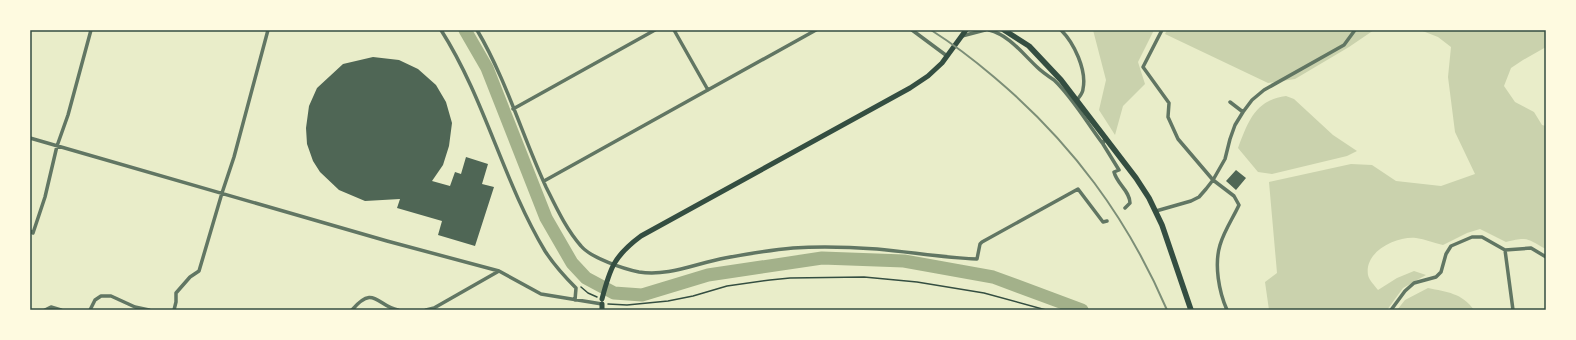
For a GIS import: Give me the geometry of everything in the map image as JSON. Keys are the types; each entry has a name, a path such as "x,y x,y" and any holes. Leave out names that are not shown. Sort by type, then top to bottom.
{"main road":[{"path":"602,302 606,280 613,265 628,246 641,236 910,88 933,72 942,63 966,30"},
{"path":"1004,30 1029,46 1062,80 1136,178 1156,211 1191,310"}],"street":[{"path":"30,232 33,233 45,197 57,146 68,115 91,30"},
{"path":"174,310 176,293 190,277 199,271 234,157 268,30"},
{"path":"441,30 462,66 502,161 546,252 563,275 576,288 575,300"},
{"path":"476,30 498,70 513,109 556,207 582,247 594,256 613,265 640,272 659,272 682,269 725,258 792,248 876,249 958,259 977,259 980,244 982,242 1078,189 1103,222 1107,221"},
{"path":"513,109 655,30"},
{"path":"674,30 708,90"},
{"path":"544,181 816,30"},
{"path":"912,30 947,56"},
{"path":"962,36 984,30"},
{"path":"989,30 998,32 1013,43 1038,69 1054,81 1071,101 1103,144 1119,170 1114,172 1115,177 1130,198 1130,203 1125,208"},
{"path":"1061,30 1070,40 1082,68 1084,83 1083,91 1077,100"},
{"path":"1162,30 1144,67 1169,102 1168,117 1178,139 1213,180 1234,196 1239,205 1220,245 1218,260 1221,289 1227,310"},
{"path":"1156,211 1191,201 1198,197 1213,180 1225,159 1235,125 1252,100 1264,90 1344,45 1355,30"},
{"path":"1230,102 1244,112"},
{"path":"30,138 388,241 499,271 541,294 575,300 602,302"},
{"path":"1103,144 1105,138"},
{"path":"1391,310 1405,290 1414,284 1436,277 1441,272 1446,254 1451,246 1472,237 1482,237 1505,250 1531,248 1546,257"},
{"path":"1505,250 1513,310"},
{"path":"426,310 434,308 499,271"},
{"path":"90,310 95,300 101,296 111,296 135,307 149,310"},
{"path":"352,310 360,301 368,298 377,299 398,310"},
{"path":"45,310 51,307 61,310"}],"path":[{"path":"578,284 602,302 627,305 668,301 693,296 727,286 770,280 790,278 858,277 917,282 984,292 1046,310"}],"green space":[{"path":"1093,30 1154,30 1138,62 1145,84 1123,106 1115,135 1099,110 1106,80"},
{"path":"1167,30 1374,30 1349,47 1295,79 1268,83 1165,34"},
{"path":"1420,30 1546,30 1546,47 1511,68 1504,86 1515,102 1534,112 1542,125 1546,126 1546,249 1531,241 1523,239 1506,242 1480,229 1467,233 1443,245 1423,239 1408,238 1391,242 1383,247 1376,252 1368,266 1368,275 1378,290 1397,278 1414,271 1426,275 1403,288 1387,310 1269,310 1265,282 1277,273 1269,182 1351,164 1372,165 1396,181 1441,186 1475,174 1455,132 1448,77 1451,47 1438,37"},
{"path":"1286,96 1294,99 1333,135 1357,151 1347,156 1272,174 1258,172 1238,148 1245,129 1249,121 1260,107 1275,98"},
{"path":"1428,288 1454,294 1469,304 1474,310 1397,310 1405,300"}],"building":[{"path":"373,57 399,60 418,69 436,85 446,102 452,123 449,146 443,165 432,181 450,186 455,172 461,174 466,157 488,164 482,184 494,187 475,246 438,235 442,221 397,208 400,199 365,201 339,190 320,172 313,161 307,144 306,128 309,106 317,88 343,64"},
{"path":"1236,170 1246,178 1236,190 1226,181"}],"waterway":[{"path":"465,30 487,68 546,218 572,263 586,278 614,293 642,295 708,275 822,258 904,261 993,277 1082,310"}],"railway":[{"path":"931,30 963,52 994,77 1022,102 1072,155 1115,213 1134,244 1167,310"}]}
